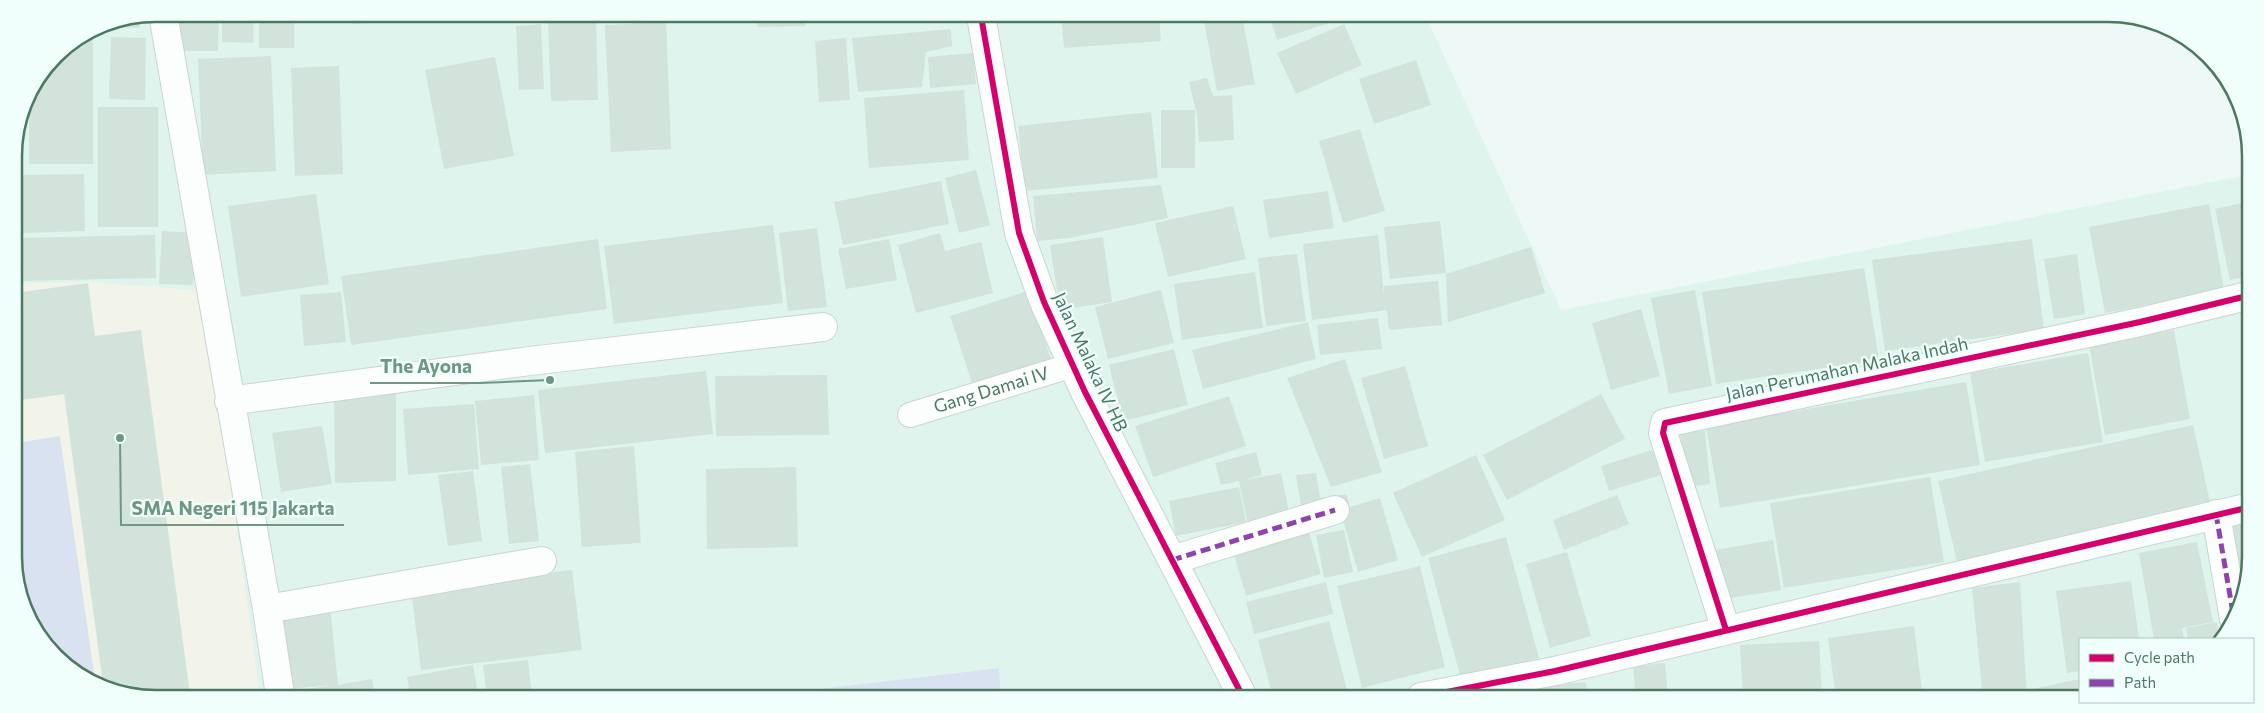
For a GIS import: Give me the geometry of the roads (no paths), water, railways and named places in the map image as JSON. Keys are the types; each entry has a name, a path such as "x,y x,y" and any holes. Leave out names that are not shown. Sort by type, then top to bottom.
{"street":[{"path":"165,23 229,401 267,609 279,690"},
{"name":"Jalan Malaka IV HB","path":"982,23 1019,233 1044,302 1085,392 1239,690"},
{"name":"Jalan Perumahan Malaka Indah","path":"1711,633 1664,433 1665,423 2140,322 2242,297"},
{"path":"229,401 539,360 823,327"},
{"path":"1457,690 1554,671 2242,509"},
{"path":"1172,560 1335,510"},
{"path":"2216,514 2232,606"},
{"path":"267,609 542,561"}],"lane":[{"name":"Gang Damai IV","path":"910,415 1073,365"}],"place":[{"name":"The Ayona","path":"550,380"},
{"name":"SMA Negeri 115 Jakarta","path":"120,438"}]}
